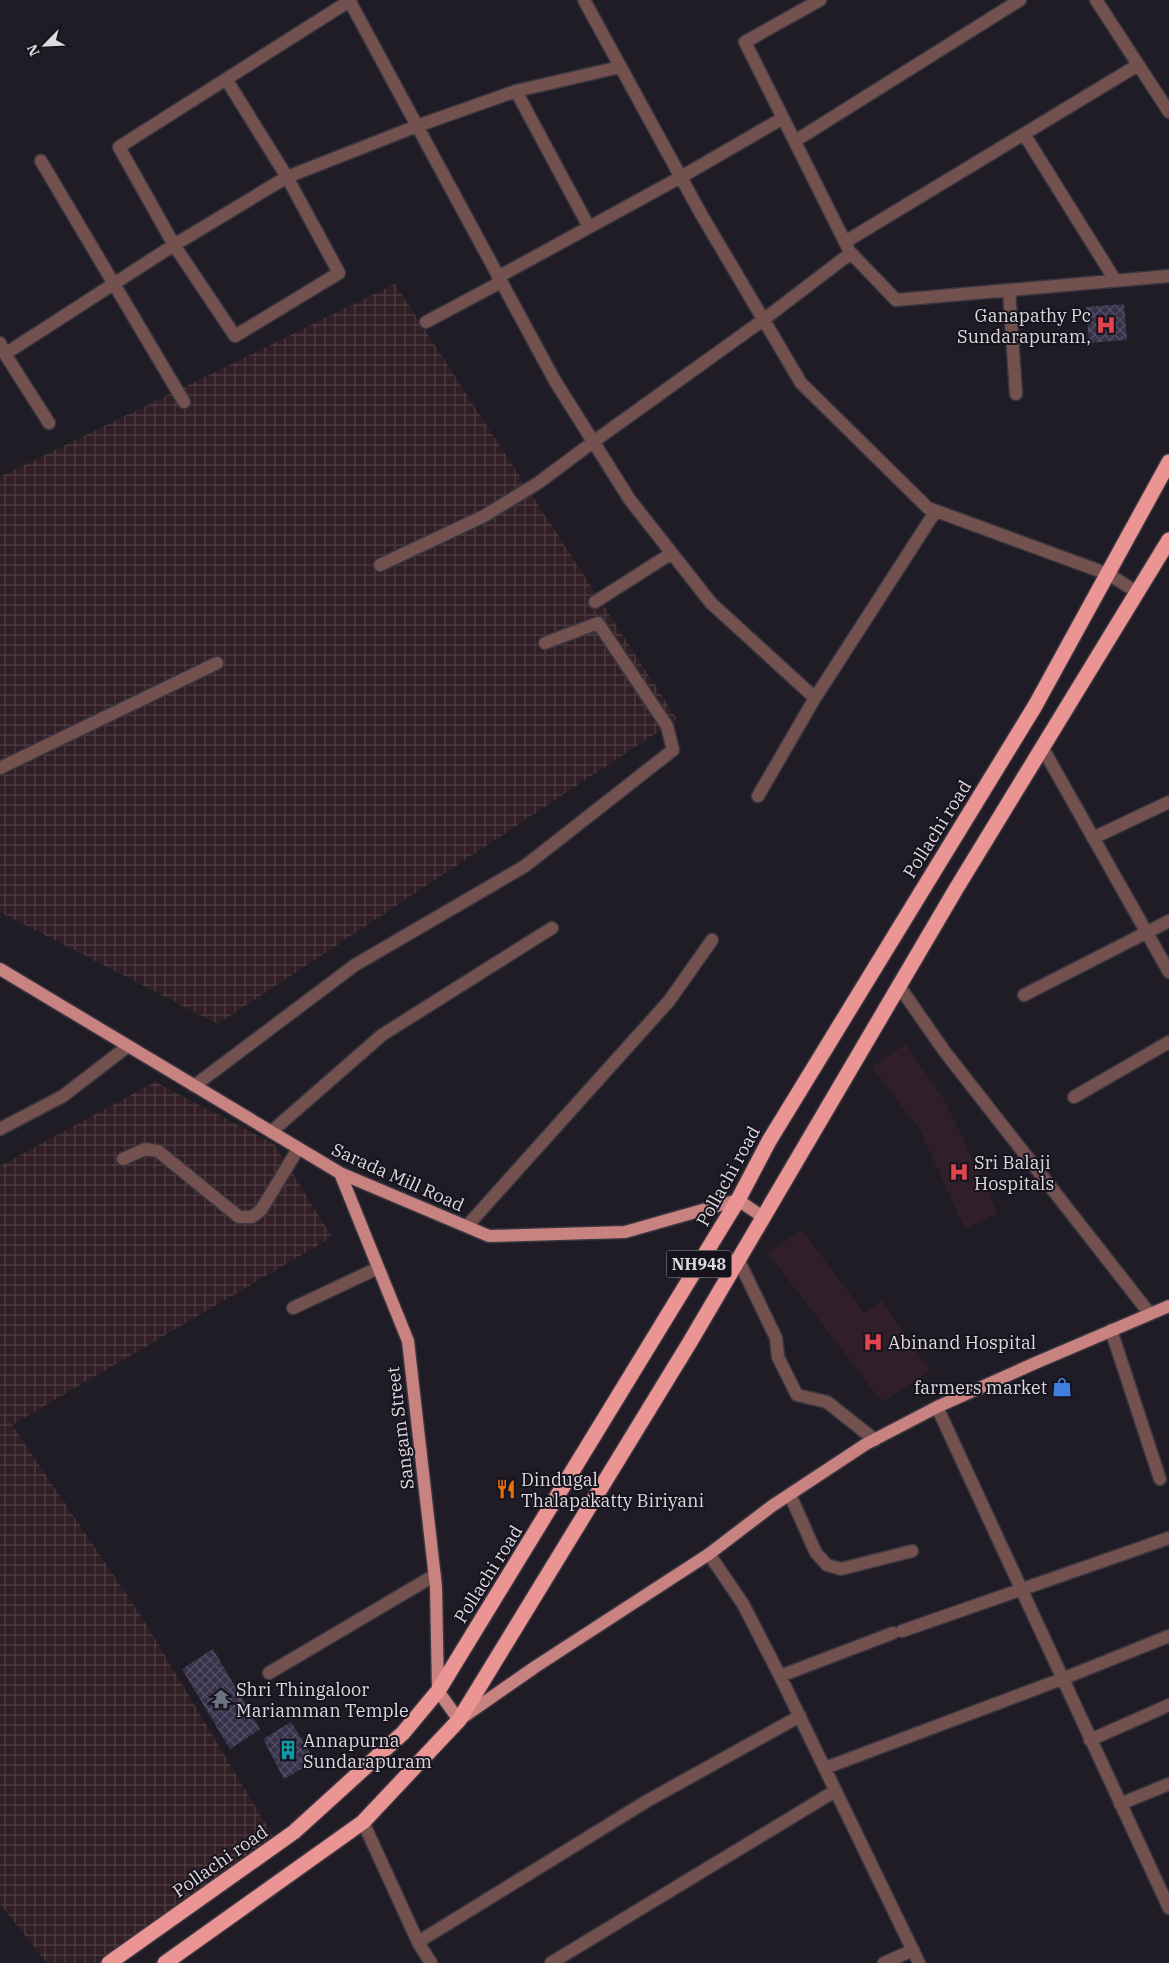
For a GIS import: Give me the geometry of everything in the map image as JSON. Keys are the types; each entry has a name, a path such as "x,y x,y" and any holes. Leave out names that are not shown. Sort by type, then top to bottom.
{"highway":[{"name":"Pollachi road","path":"110,1963 294,1832 403,1733 438,1691 738,1200 769,1141 1035,706 1169,462"},
{"name":"NH948","path":"165,1963 362,1822 459,1720 738,1259 1042,747 1169,540"}],"main road":[{"name":"Sarada Mill Road","path":"0,969 340,1173 489,1236 625,1232 738,1200"},
{"name":"Sangam Street","path":"340,1173 408,1341 435,1575 438,1691"},
{"path":"738,1200 763,1217"},
{"path":"438,1691 459,1720 535,1667 709,1554 790,1495 875,1440 937,1407 1169,1306"}],"street":[{"path":"226,79 287,177 340,274 235,336 174,245 119,147 350,0 555,382 630,500 711,603 815,698"},
{"path":"584,0 681,177 800,383 928,508 1108,574 1137,592"},
{"path":"820,0 745,42 848,247 896,300 1169,276"},
{"path":"794,141 1020,0"},
{"path":"1096,0 1169,112"},
{"path":"380,565 484,516 538,483 763,320 848,247 1024,134 1138,65"},
{"path":"49,423 3,349 114,284 174,245 287,177 417,126 516,91 620,67"},
{"path":"516,91 589,227"},
{"path":"426,322 589,227 783,118"},
{"path":"1024,134 1115,280"},
{"path":"41,161 184,402"},
{"path":"1009,290 1016,394"},
{"path":"758,796 815,698 935,512"},
{"path":"595,602 672,553"},
{"path":"194,1086 355,966 525,866 673,750 667,726 598,623 545,644"},
{"path":"0,768 217,663"},
{"path":"1042,747 1169,972"},
{"path":"1093,838 1169,802"},
{"path":"1024,995 1169,921"},
{"path":"271,1132 382,1035 552,928"},
{"path":"467,1226 669,1001 712,940"},
{"path":"899,986 945,1052 1150,1314"},
{"path":"1074,1097 1169,1042"},
{"path":"0,1130 63,1096 128,1046"},
{"path":"123,1159 146,1149 158,1151 239,1217 252,1217 261,1210 298,1149"},
{"path":"738,1259 776,1338 778,1357 797,1395 827,1402 875,1440"},
{"path":"293,1308 378,1268"},
{"path":"1111,1330 1160,1480"},
{"path":"937,1407 1169,1908"},
{"path":"790,1495 816,1554 833,1568 841,1569 912,1551"},
{"path":"780,1676 897,1632 1169,1538"},
{"path":"709,1554 742,1604 780,1676 919,1963"},
{"path":"269,1673 435,1575"},
{"path":"825,1768 1169,1636"},
{"path":"1090,1740 1169,1705"},
{"path":"418,1942 647,1801 800,1716"},
{"path":"1120,1804 1169,1784"},
{"path":"551,1963 835,1791"},
{"path":"362,1822 418,1942 431,1963"},
{"path":"884,1963 913,1950"}],"shaded area":[{"path":"395,284 677,719 218,1024 0,912 0,477"},
{"name":"Sri Balaji Hospitals","path":"906,1044 946,1103 998,1213 965,1229 920,1130 872,1067"},
{"path":"155,1082 274,1144 332,1237 12,1425 143,1619 274,1838 100,1963 47,1963 0,1904 0,1166"},
{"name":"Abinand Hospital","path":"802,1230 864,1313 882,1301 930,1371 882,1402 768,1253"}],"building":[{"path":"1124,304 1127,340 1089,343 1086,307"},
{"name":"Shri Thingaloor Mariamman Temple","path":"213,1649 260,1729 230,1749 182,1669"},
{"name":"Annapurna Sundarapuram","path":"291,1722 315,1761 284,1779 263,1739"}],"place":[{"name":"Ganapathy Pc Sundarapuram,","path":"1106,325"},
{"name":"Sri Balaji Hospitals","path":"959,1172"},
{"name":"Abinand Hospital","path":"873,1342"},
{"name":"farmers market","path":"1062,1387"},
{"name":"Dindugal Thalapakatty Biriyani","path":"506,1489"},
{"name":"Shri Thingaloor Mariamman Temple","path":"221,1699"},
{"name":"Annapurna Sundarapuram","path":"288,1750"}]}
